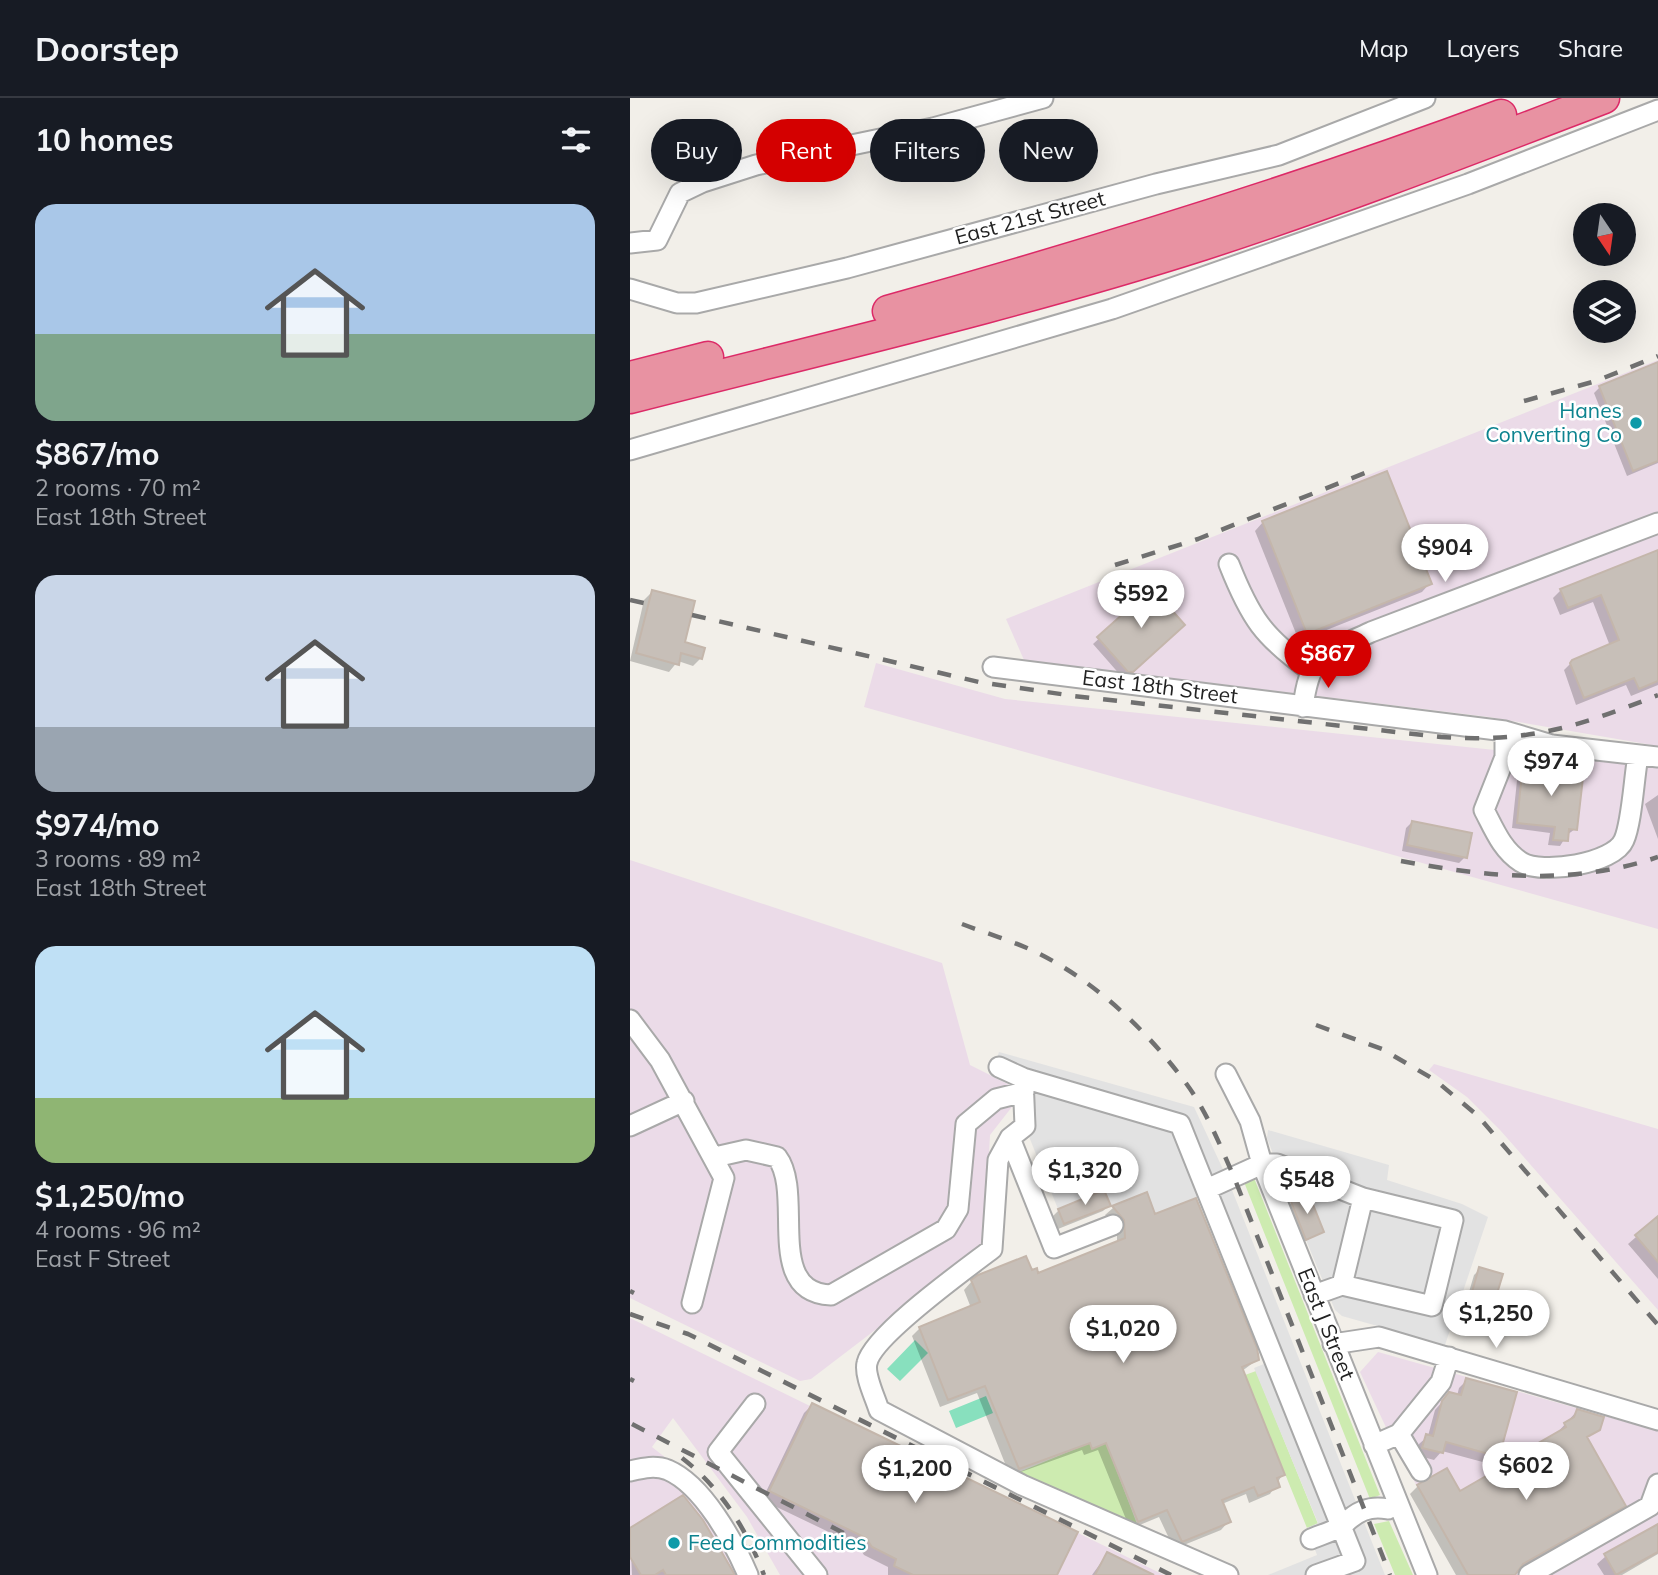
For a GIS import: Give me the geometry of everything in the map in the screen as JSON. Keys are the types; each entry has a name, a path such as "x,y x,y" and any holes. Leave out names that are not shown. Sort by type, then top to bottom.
{"highway":[{"path":"630,375 788,339 1097,252 1285,192 1547,98"},
{"path":"630,398 1053,289 1202,244 1337,198 1604,98"},
{"path":"630,419 894,347 1053,289"}],"street":[{"path":"630,243 657,240 680,193 703,182 756,165 933,128 1043,98"},
{"name":"East 21st Street","path":"630,289 677,303 696,303 847,268 1156,184 1279,155 1425,98"},
{"path":"630,450 1112,309 1468,184 1658,110"},
{"path":"1303,707 1310,670 1317,660 1332,650 1371,632 1658,523"},
{"path":"1229,565 1245,604 1276,646 1310,670"},
{"name":"East 18th Street","path":"993,667 1267,699 1303,707 1505,731 1552,745 1658,757"},
{"path":"1505,731 1504,757 1484,810 1502,846 1523,863 1552,868 1585,863 1615,852 1624,840 1638,756"},
{"path":"630,1020 660,1060 715,1157 724,1178 692,1303"},
{"path":"999,1067 1023,1085 1180,1124 1355,1561 1316,1575"},
{"name":"East J Street","path":"1226,1074 1250,1121 1262,1164 1374,1444 1393,1507 1427,1575"},
{"path":"715,1157 746,1150 777,1157 788,1181 789,1240 796,1274 807,1289 831,1295 946,1229 958,1209 966,1124 996,1099 1023,1085"},
{"path":"1023,1085 1025,1126 1010,1138 998,1160 992,1249 900,1323 871,1353 866,1366 879,1410 1022,1485 1228,1575"},
{"path":"630,1126 684,1101"},
{"path":"1010,1138 1054,1248 1113,1224"},
{"path":"1207,1189 1262,1164 1278,1164 1363,1198 1453,1220 1432,1306 1342,1285 1314,1295"},
{"path":"1342,1285 1363,1198"},
{"path":"1333,1344 1378,1337 1658,1420"},
{"path":"1374,1444 1399,1434 1441,1382 1449,1357"},
{"path":"755,1404 718,1452 817,1575"},
{"path":"1399,1434 1421,1472"},
{"path":"630,1471 649,1467 667,1469 681,1478 715,1515 748,1575"},
{"path":"1529,1575 1650,1506 1658,1484"},
{"path":"1311,1539 1342,1525 1351,1528 1379,1517 1393,1507"}],"shaded area":[{"path":"1658,360 1658,746 1489,717 1024,660 1006,619"},
{"path":"876,663 1005,699 1658,767 1658,929 864,707"},
{"path":"630,860 942,963 970,1065 1008,1084 1015,1103 990,1135 984,1247 811,1379 800,1381 630,1298"},
{"path":"999,1052 1194,1107 1228,1180 1385,1575 1268,1575 1317,1555 1307,1528 1318,1523 1254,1368 1264,1364 1198,1198 1155,1214 1147,1193 1112,1206 1104,1190 1058,1209 1008,1084 991,1076"},
{"path":"1434,1064 1658,1129 1658,1310 1500,1130 1467,1097 1429,1070"},
{"path":"1268,1130 1389,1165 1387,1180 1462,1204 1488,1217 1445,1345 1342,1316 1335,1310 1306,1240 1324,1232 1308,1192 1290,1199 1267,1138"},
{"path":"630,1318 810,1406 812,1403 1164,1575 780,1575 747,1517 673,1418 652,1447 695,1481 747,1551 759,1575 630,1575"},
{"path":"1378,1352 1658,1431 1658,1524 1605,1554 1616,1575 1468,1575 1398,1453 1360,1372"}],"green space":[{"path":"1254,1178 1380,1495 1370,1499 1244,1182"},
{"path":"915,1340 928,1353 900,1381 887,1369"},
{"path":"1256,1371 1318,1524 1307,1528 1245,1375"},
{"path":"986,1396 993,1413 956,1428 949,1411"},
{"path":"1090,1443 1106,1443 1137,1524 1017,1473"},
{"path":"1389,1521 1413,1575 1395,1575 1374,1524"}],"building":[{"name":"Hanes Converting Co","path":"1658,362 1658,461 1633,471 1599,386"},
{"path":"1387,471 1432,584 1307,634 1262,521"},
{"path":"1658,550 1658,681 1639,689 1634,678 1584,698 1570,663 1619,640 1601,595 1568,608 1560,589"},
{"path":"1146,581 1185,625 1133,672 1128,672 1097,637 1143,596 1137,589"},
{"path":"652,590 695,601 685,642 705,648 702,659 681,653 679,665 636,653"},
{"path":"1523,763 1584,769 1577,830 1569,829 1568,841 1553,840 1555,827 1517,823"},
{"path":"1412,821 1472,833 1467,858 1407,845"},
{"path":"1104,1190 1111,1206 1064,1224 1058,1209"},
{"path":"1147,1192 1155,1214 1196,1198 1257,1348 1259,1360 1242,1367 1285,1475 1277,1478 1280,1487 1258,1496 1254,1487 1222,1500 1231,1522 1182,1542 1167,1510 1138,1522 1106,1443 1092,1449 1090,1443 1019,1469 985,1386 948,1400 919,1327 980,1302 971,1280 978,1275 1026,1256 1032,1270 1037,1268 1038,1273 1125,1238 1124,1220 1112,1206"},
{"path":"1308,1192 1324,1232 1306,1240 1290,1199"},
{"path":"1658,1216 1658,1262 1635,1235"},
{"path":"1479,1267 1503,1274 1492,1310 1469,1303"},
{"path":"1466,1378 1517,1392 1499,1457 1446,1442 1443,1453 1422,1448 1426,1434 1433,1436 1442,1401 1449,1392 1461,1395"},
{"path":"812,1403 1078,1532 1057,1575 913,1575 894,1566 896,1559 872,1547 866,1538 769,1491"},
{"path":"1577,1409 1604,1417 1600,1430 1587,1437 1626,1506 1523,1564 1515,1575 1468,1575 1417,1485 1447,1468 1460,1491 1516,1459 1523,1472 1542,1461 1533,1446 1566,1427 1564,1423 1574,1417"},
{"name":"Feed Commodities","path":"683,1495 703,1520 735,1575 666,1575 663,1570 655,1575 641,1575 630,1557 630,1528"},
{"path":"1658,1524 1658,1552 1616,1575 1604,1554"},
{"path":"1107,1552 1154,1575 1095,1575"}],"railway":[{"path":"1524,401 1596,381 1658,356"},
{"path":"1115,565 1198,539 1375,469"},
{"path":"630,600 648,604"},
{"path":"692,615 979,682 1074,696 1441,737 1527,735 1577,724 1658,695"},
{"path":"1401,861 1466,871 1530,876 1594,872 1658,857"},
{"path":"962,924 1050,959 1092,987 1149,1039 1198,1101 1234,1177 1390,1575"},
{"path":"1316,1025 1382,1049 1435,1080 1478,1116 1658,1325"},
{"path":"630,1291 634,1293"},
{"path":"630,1314 688,1334 1171,1575"},
{"path":"630,1379 634,1381"},
{"path":"632,1424 861,1542"},
{"path":"682,1458 721,1496 750,1542 764,1575"}],"place":[{"name":"Hanes Converting Co","path":"1636,423"},
{"name":"Feed Commodities","path":"674,1543"}]}
